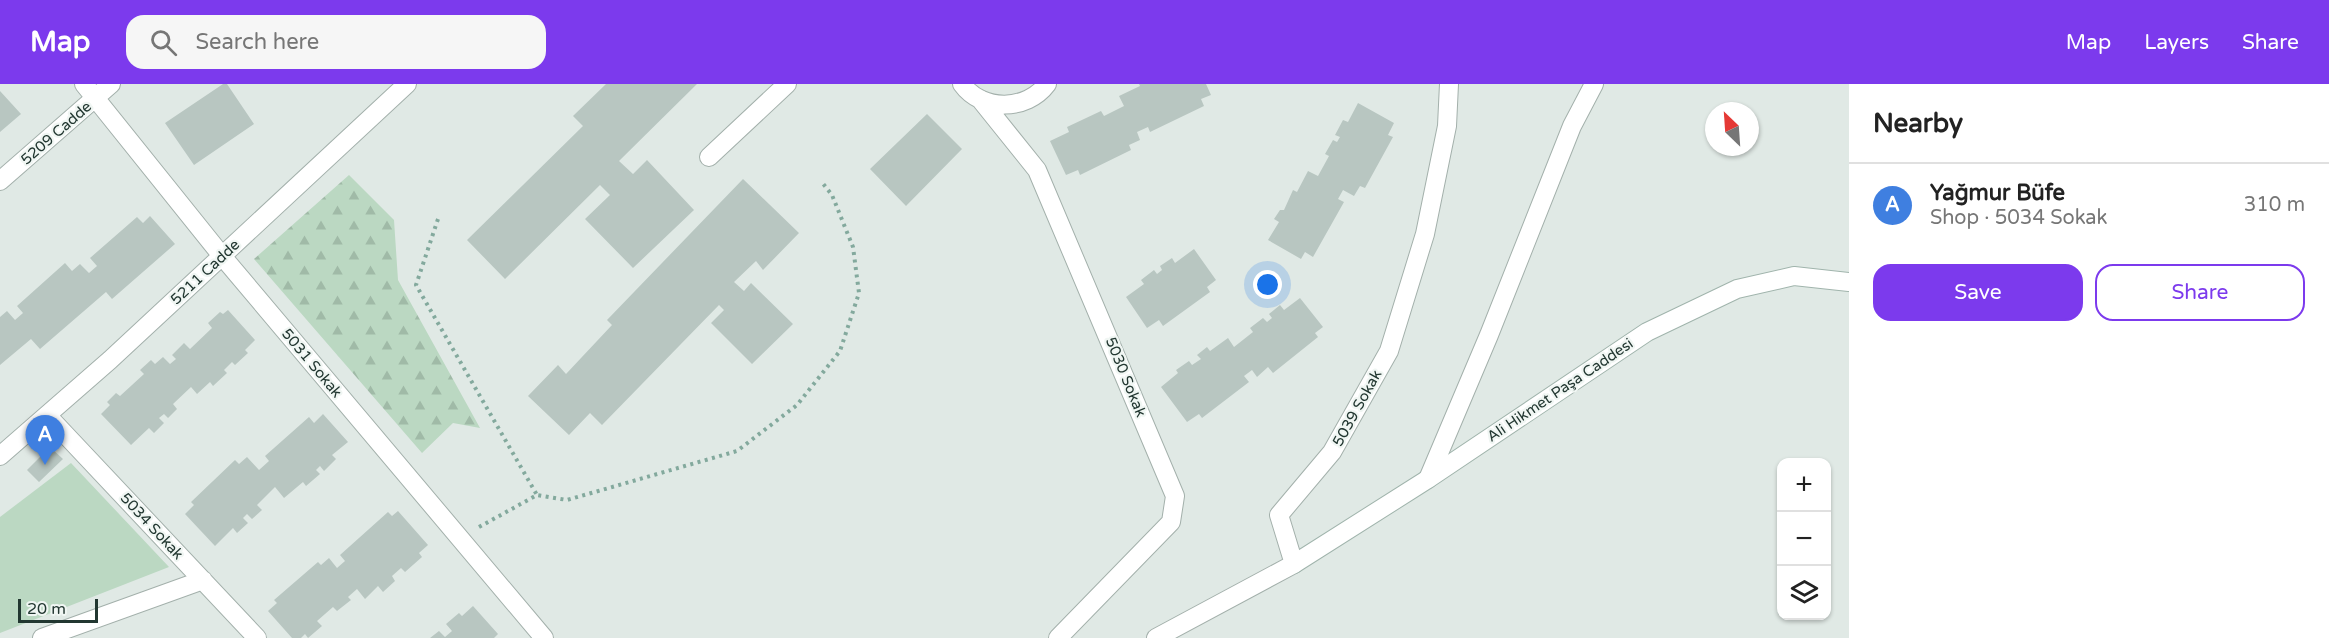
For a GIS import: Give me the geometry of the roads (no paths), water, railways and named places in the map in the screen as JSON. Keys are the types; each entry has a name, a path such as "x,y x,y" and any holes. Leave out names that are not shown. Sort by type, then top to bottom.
{"street":[{"name":"5209 Cadde","path":"0,181 91,91 111,84"},
{"name":"5211 Cadde","path":"0,456 110,360 407,84"},
{"path":"708,157 787,84"},
{"name":"5030 Sokak","path":"962,84 980,99 1037,170 1174,496 1171,522 1058,638"},
{"name":"5039 Sokak","path":"1294,564 1279,515 1332,452 1389,351 1425,234 1447,126 1449,84"},
{"path":"1428,479 1489,335 1572,126 1594,84"},
{"path":"980,99 996,105 1013,105 1029,99 1048,86"},
{"name":"5031 Sokak","path":"91,91 222,256 544,638"},
{"name":"Ali Hikmet Paşa Caddesi","path":"1294,564 1428,479 1647,332 1737,289 1794,276 1849,282"},
{"name":"5034 Sokak","path":"47,415 257,638"},
{"path":"1156,638 1294,564"},
{"path":"42,638 203,580"}],"place":[{"name":"Yağmur Büfe","path":"45,465"}]}
